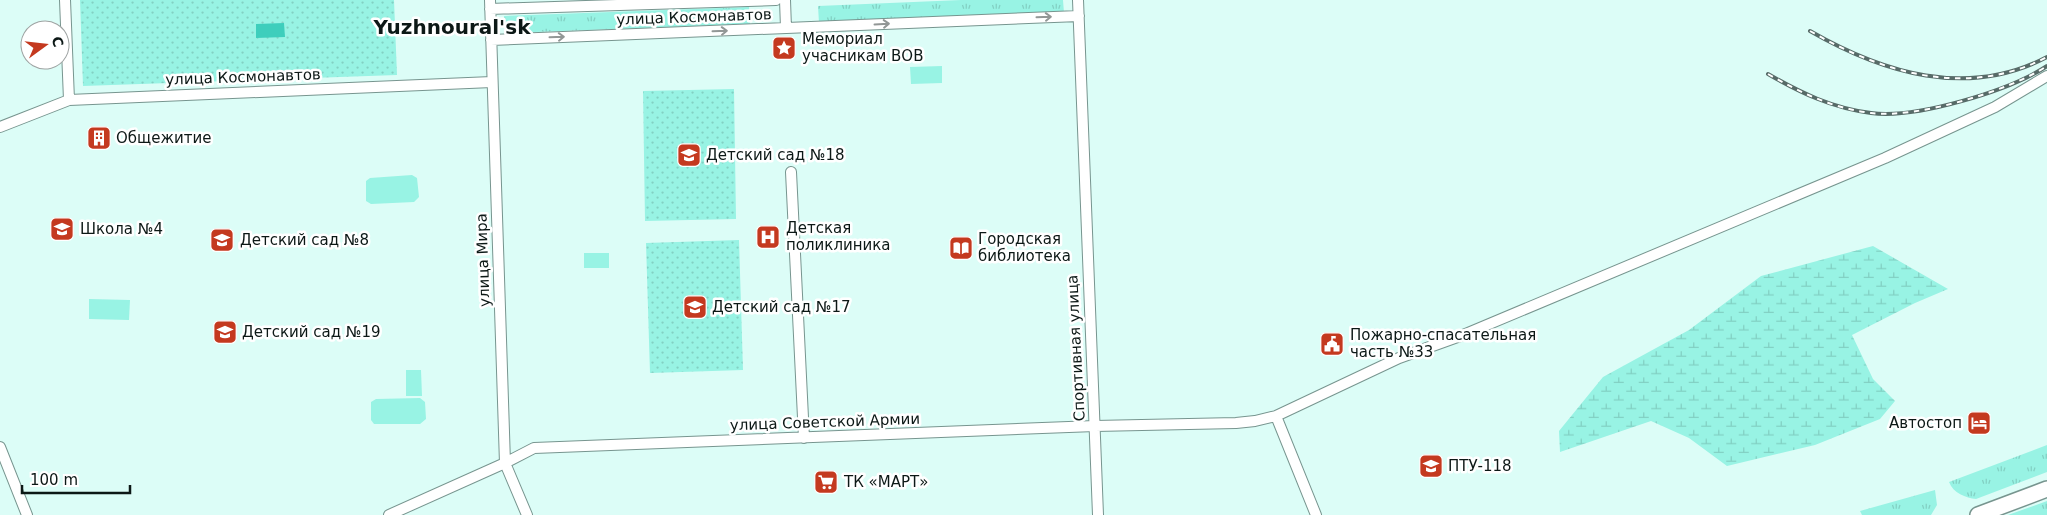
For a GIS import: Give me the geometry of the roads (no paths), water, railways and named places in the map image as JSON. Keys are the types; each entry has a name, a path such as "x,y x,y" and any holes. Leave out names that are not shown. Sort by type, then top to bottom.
{"highway":[{"path":"1978,515 2047,489"}],"street":[{"path":"65,0 69,100"},
{"name":"улица Космонавтов","path":"490,4 776,0"},
{"path":"785,0 786,28"},
{"name":"Спортивная улица","path":"1078,0 1098,515"},
{"name":"улица Мира","path":"490,4 505,463 527,515"},
{"name":"улица Космонавтов","path":"491,40 1079,16"},
{"name":"улица Советской Армии","path":"389,515 534,448 1095,426 1236,423 1276,416 1399,358 1464,334 1885,158 1995,107 2047,76"},
{"name":"улица Космонавтов","path":"0,127 69,100 492,82"},
{"path":"791,172 804,438"},
{"path":"1276,416 1316,515"},
{"path":"0,447 27,515"}],"railway":[{"path":"1810,31 1867,59 1896,69 1926,76 1986,77 2017,70 2047,57"},
{"path":"1768,74 1805,93 1830,103 1857,111 1890,114 1912,112 1962,101 2010,85 2047,66"}],"place":[{"name":"Мемориал учасникам ВОВ","path":"784,48"},
{"name":"Общежитие","path":"99,138"},
{"name":"Детский сад №18","path":"689,155"},
{"name":"Школа №4","path":"62,229"},
{"name":"Детская поликлиника","path":"768,237"},
{"name":"Детский сад №8","path":"222,240"},
{"name":"Городская библиотека","path":"961,248"},
{"name":"Детский сад №17","path":"695,307"},
{"name":"Детский сад №19","path":"225,332"},
{"name":"Пожарно-спасательная часть №33","path":"1332,344"},
{"name":"Автостоп","path":"1979,423"},
{"name":"ПТУ-118","path":"1431,466"},
{"name":"ТК «МАРТ»","path":"826,482"}],"district":[{"name":"Yuzhnoural'sk","path":"452,27"}]}
